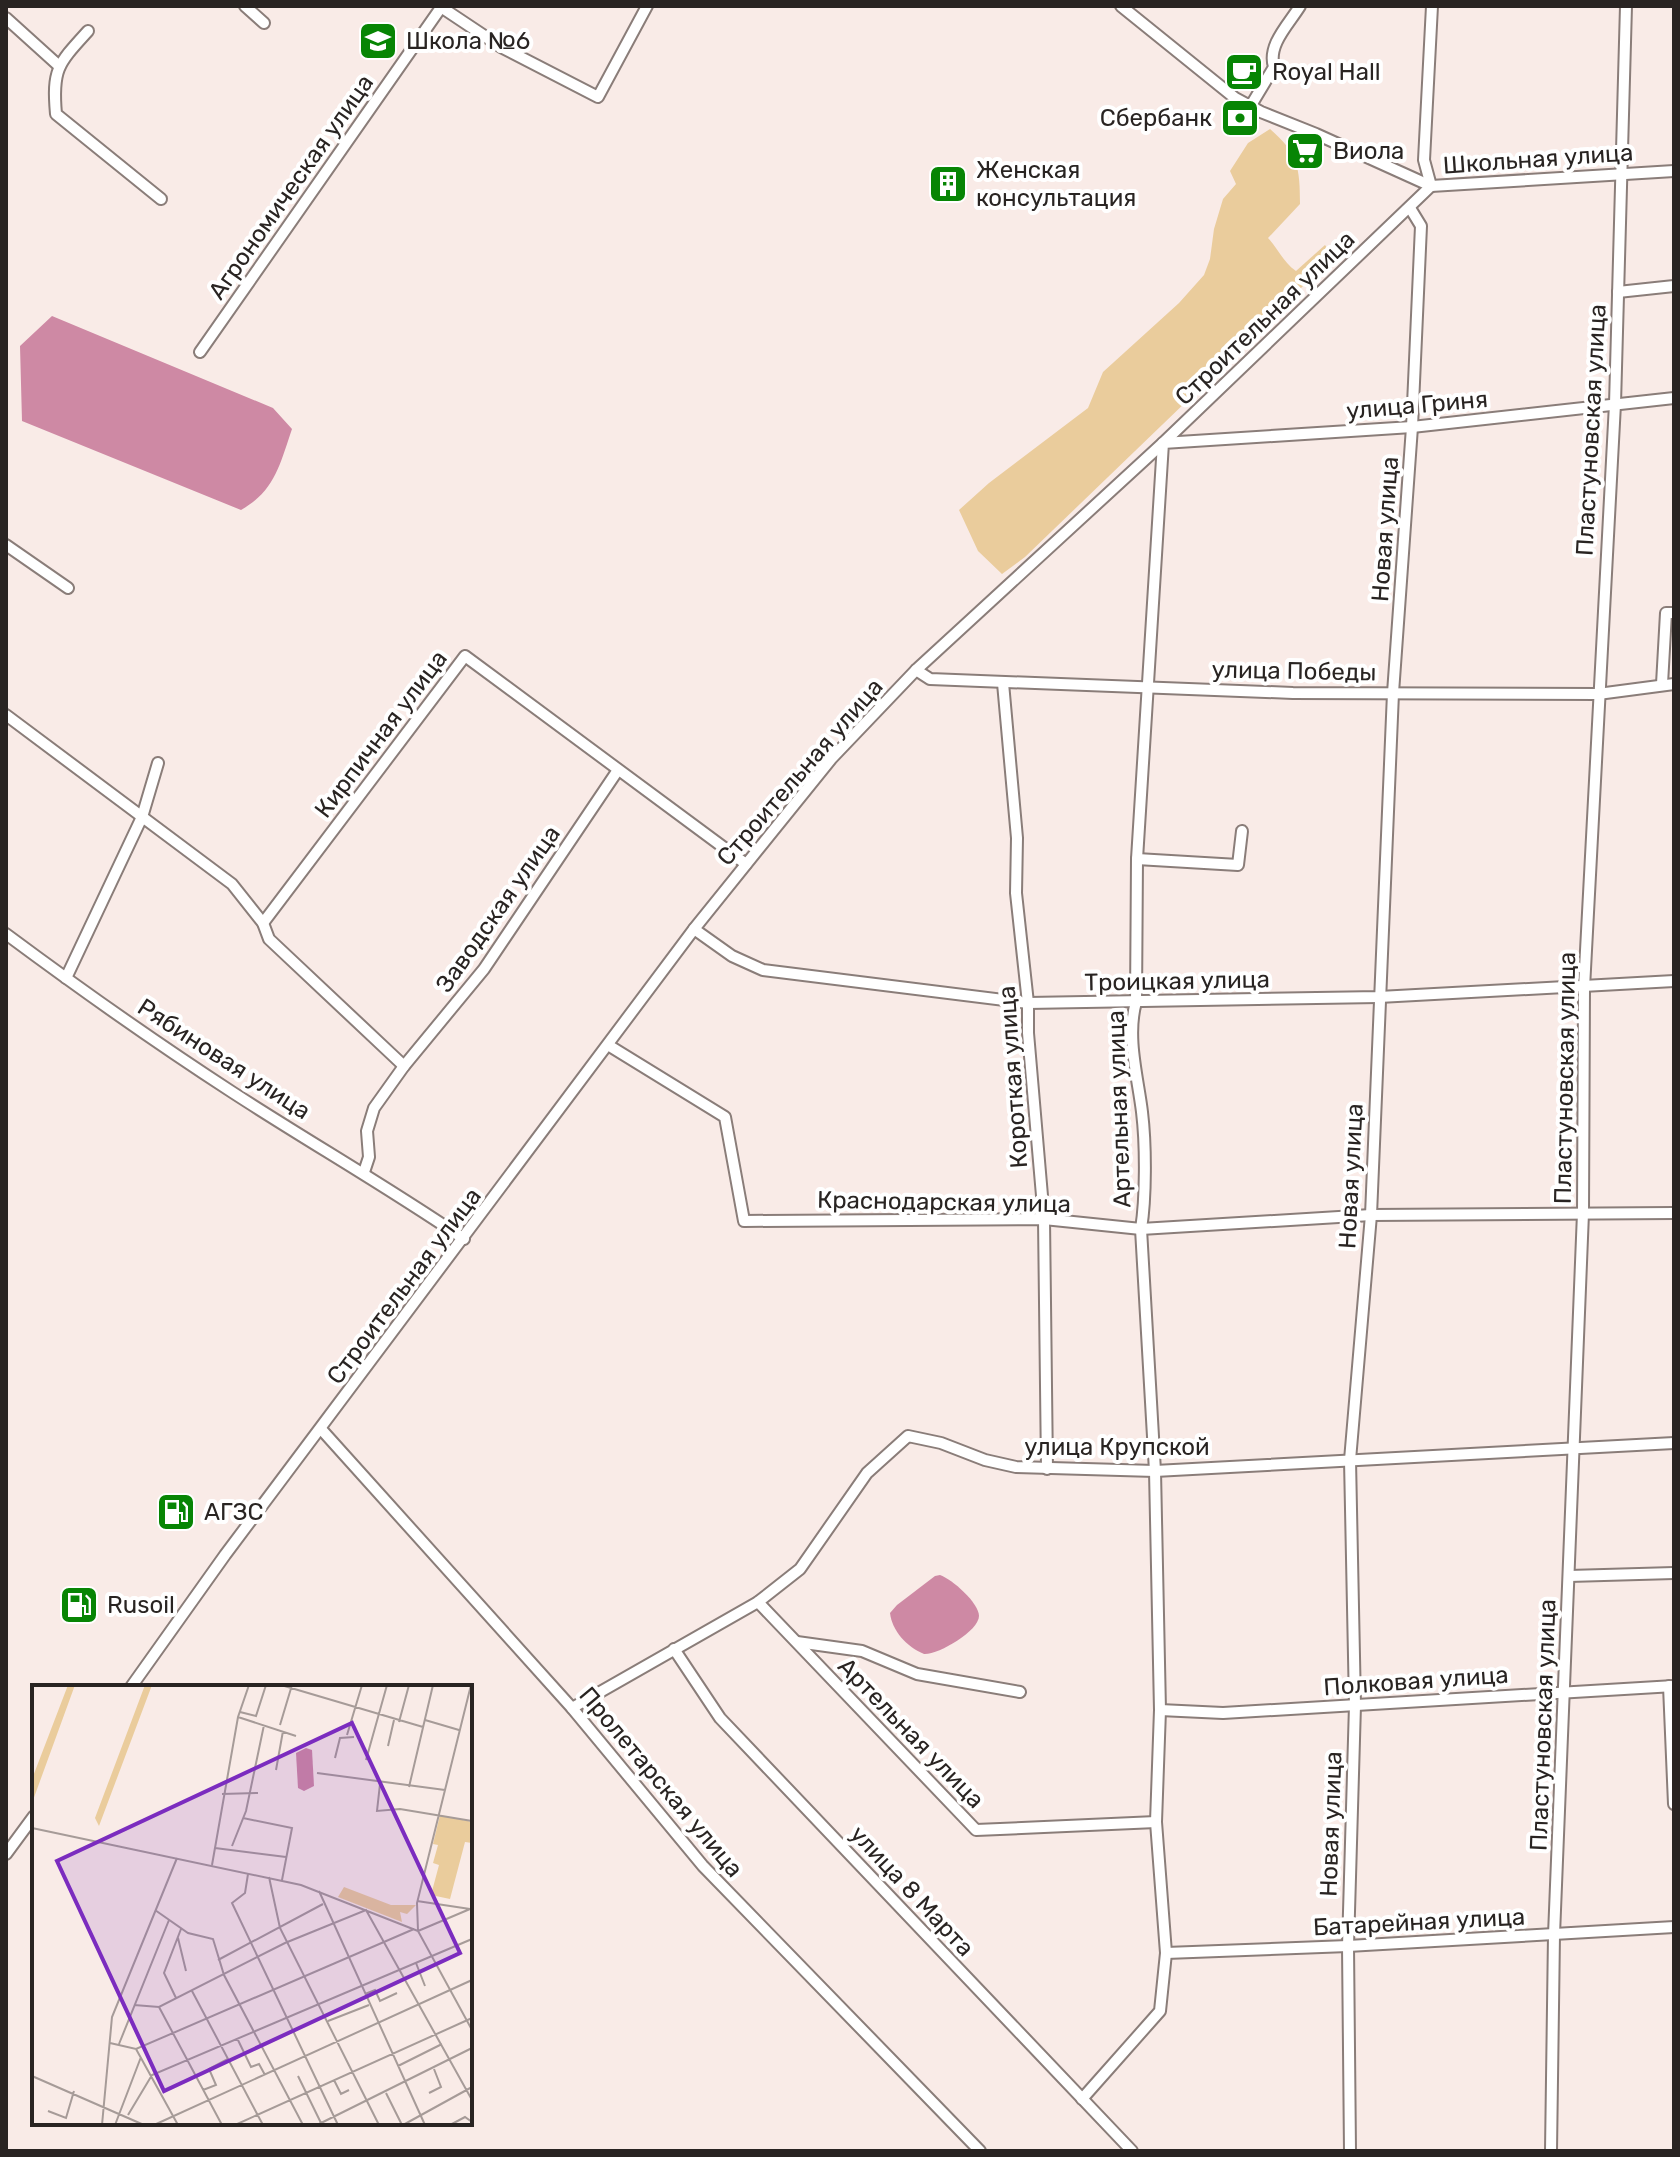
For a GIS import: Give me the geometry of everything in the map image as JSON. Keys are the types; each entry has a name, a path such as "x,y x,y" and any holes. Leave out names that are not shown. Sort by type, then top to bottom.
{"street":[{"path":"245,6 264,23"},
{"path":"441,6 501,47 598,97 647,6"},
{"name":"Агрономическая улица","path":"200,352 441,6"},
{"name":"Школьная улица","path":"1121,6 1250,107 1431,186 1674,171"},
{"path":"1250,107 1274,67 1272,52 1300,6"},
{"path":"1431,186 1424,160 1432,6"},
{"name":"Пластуновская улица","path":"1551,2151 1554,1935 1583,1213 1584,988 1615,404 1626,6"},
{"path":"6,18 58,65"},
{"path":"88,31 58,65 54,91 56,114 161,199"},
{"name":"Строительная улица","path":"132,1685 225,1555 694,929 831,759 916,670 1163,443 1431,186"},
{"name":"Новая улица","path":"1350,2151 1348,1946 1355,1705 1350,1460 1371,1215 1393,693 1412,427 1421,226 1410,208"},
{"path":"1618,292 1674,286"},
{"name":"улица Гриня","path":"1163,443 1412,427 1674,398"},
{"name":"Артельная улица","path":"1082,2099 1160,2011 1166,1953 1156,1822 1160,1710 1155,1471 1141,1229 1144,1212 1142,1113 1132,1016 1136,1002 1137,859 1163,443"},
{"path":"6,545 68,588"},
{"path":"1662,684 1666,613 1674,613"},
{"name":"Кирпичная улица","path":"263,923 465,656 746,864"},
{"name":"улица Победы","path":"916,670 930,679 1293,693 1598,694 1674,684"},
{"name":"Короткая улица","path":"1003,683 1017,838 1016,893 1028,1003 1044,1219 1047,1469"},
{"path":"6,715 232,884 263,923 269,939 404,1066"},
{"path":"66,978 142,817 158,763"},
{"name":"Заводская улица","path":"364,1172 369,1157 367,1131 374,1108 404,1066 484,969 618,770"},
{"path":"1137,859 1238,865 1242,831"},
{"name":"Троицкая улица","path":"694,929 732,956 763,970 1028,1003 1379,997 1674,981"},
{"name":"Рябиновая улица","path":"6,934 232,1092 364,1172 464,1239"},
{"name":"Краснодарская улица","path":"608,1045 725,1117 744,1221 1044,1219 1141,1229 1371,1215 1674,1213"},
{"name":"Пролетарская улица","path":"321,1429 572,1708 703,1866 980,2151"},
{"name":"улица Крупской","path":"572,1708 758,1602 800,1569 867,1473 908,1436 1016,1467 1155,1471 1674,1443"},
{"path":"1569,1576 1674,1573"},
{"name":"Артельная улица","path":"758,1602 976,1830 1156,1822"},
{"path":"797,1642 862,1651 917,1674 1020,1692"},
{"name":"улица 8 Марта","path":"674,1649 720,1718 1132,2151"},
{"path":"1671,1686 1674,1804"},
{"name":"Полковая улица","path":"1160,1710 1223,1713 1671,1686"},
{"path":"6,1854 32,1819"},
{"name":"Батарейная улица","path":"1166,1953 1674,1927"}],"shaded area":[{"path":"1270,129 1296,162 1300,204 1268,238 1296,271 1325,245 1333,256 1025,557 1002,574 978,551 959,510 989,483 1088,408 1103,372 1179,303 1204,275 1223,199 1236,184 1230,171 1248,143"},
{"path":"52,316 273,408 292,429 275,476 262,494 241,510 22,421 20,346"},
{"path":"940,1575 964,1592 975,1605 979,1616 972,1628 957,1641 924,1654 901,1638 890,1613"}],"place":[{"name":"Школа №6","path":"378,41"},
{"name":"Royal Hall","path":"1244,72"},
{"name":"Сбербанк","path":"1240,118"},
{"name":"Виола","path":"1305,151"},
{"name":"Женская консультация","path":"948,184"},
{"name":"АГЗС","path":"176,1512"},
{"name":"Rusoil","path":"79,1605"}]}
